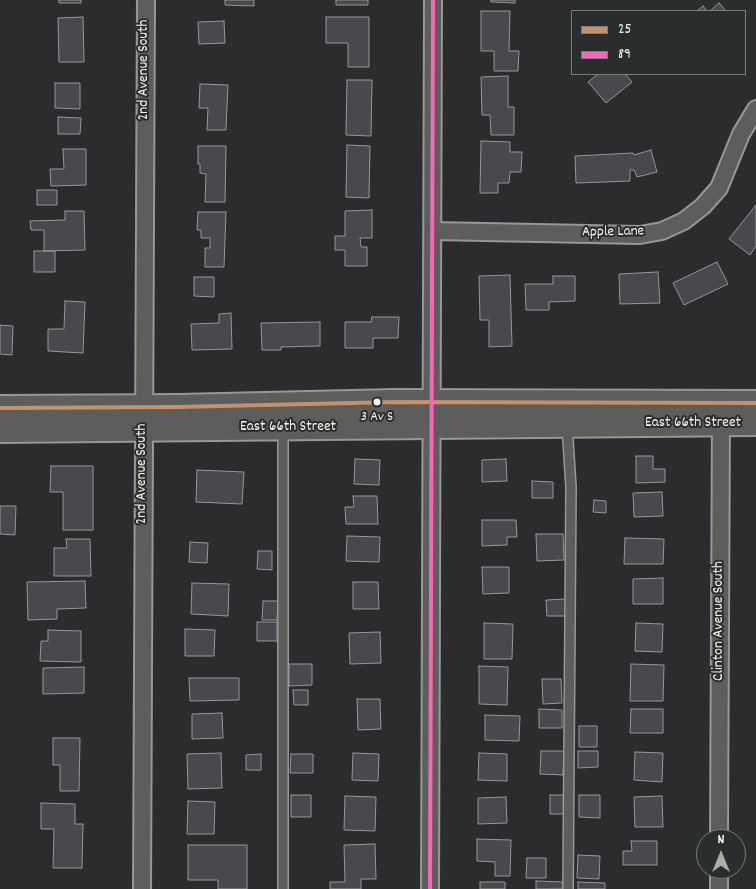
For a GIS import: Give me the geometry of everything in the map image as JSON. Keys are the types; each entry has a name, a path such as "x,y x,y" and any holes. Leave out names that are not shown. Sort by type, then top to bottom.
{"main road":[{"name":"East 66th Street","path":"283,416 395,402 432,402 721,413 756,423"},
{"name":"East 66th Street","path":"0,430 143,418 178,408 432,426 681,423 756,403"},
{"name":"East 66th Street","path":"0,408 143,418"}],"street":[{"name":"2nd Avenue South","path":"142,889 146,0"},
{"path":"430,889 433,0"},
{"name":"Apple Lane","path":"433,231 640,235 662,231 684,221 703,206 719,188 741,134 756,109"},
{"name":"Clinton Avenue South","path":"719,829 721,413"}],"lane":[{"path":"283,416 283,889"},
{"path":"568,425 571,487 568,889"}],"building":[{"path":"59,0 81,0 81,3 59,3"},
{"path":"225,0 254,0 254,6 225,5"},
{"path":"336,0 368,0 368,5 336,5"},
{"path":"491,0 515,0 515,3 491,2"},
{"path":"719,3 725,10 711,10"},
{"path":"703,6 706,10 698,10"},
{"path":"481,11 510,11 509,51 519,51 518,71 494,71 494,51 481,51"},
{"path":"83,17 84,62 59,62 58,18"},
{"path":"326,17 369,17 369,67 348,67 348,43 326,43"},
{"path":"224,21 225,43 199,44 198,22"},
{"path":"597,75 626,75 632,82 606,103 588,82"},
{"path":"508,76 508,107 514,107 514,135 491,135 490,115 482,115 481,77"},
{"path":"347,80 372,80 371,136 346,135"},
{"path":"55,83 80,83 80,109 55,108"},
{"path":"200,84 228,85 226,130 207,130 208,108 199,108"},
{"path":"58,117 81,118 80,134 58,134"},
{"path":"481,141 510,142 510,152 522,152 521,172 510,172 509,183 498,183 498,193 480,193"},
{"path":"347,145 370,146 369,198 346,197"},
{"path":"198,146 226,146 225,202 205,202 206,174 200,173"},
{"path":"63,149 86,149 86,185 51,186 50,169 64,169"},
{"path":"651,150 657,172 637,177 634,170 630,170 630,181 576,183 575,156 633,153 634,155"},
{"path":"37,190 57,190 57,205 37,205"},
{"path":"756,205 756,246 750,255 729,239"},
{"path":"372,210 372,238 360,238 361,247 367,247 367,266 345,266 345,250 335,250 335,236 345,236 345,211"},
{"path":"65,211 84,211 85,250 44,251 44,230 31,230 30,221 65,220"},
{"path":"198,212 226,212 224,267 205,267 205,248 210,248 210,238 201,238 201,230 197,230"},
{"path":"34,251 55,251 55,272 34,272"},
{"path":"717,262 728,284 684,305 673,283"},
{"path":"658,272 660,303 620,304 619,274"},
{"path":"510,275 512,346 489,347 489,320 480,320 479,276"},
{"path":"553,276 575,276 575,301 549,302 549,310 526,310 525,284 553,284"},
{"path":"194,277 214,277 214,297 194,296"},
{"path":"65,301 85,302 83,353 48,351 48,329 64,329"},
{"path":"231,313 232,349 192,350 191,324 219,323 219,314"},
{"path":"372,317 399,317 398,338 373,338 373,348 345,348 345,322 371,322"},
{"path":"320,322 320,346 281,347 281,350 262,350 261,323"},
{"path":"0,325 13,326 12,355 0,354"},
{"path":"636,456 653,456 653,469 665,469 665,482 636,483"},
{"path":"355,459 380,460 379,485 354,484"},
{"path":"506,459 507,481 482,482 482,460"},
{"path":"51,466 93,466 93,530 63,530 63,492 50,492"},
{"path":"197,470 244,472 242,504 196,502"},
{"path":"532,481 553,482 553,498 532,498"},
{"path":"662,492 663,516 634,517 633,493"},
{"path":"353,496 377,496 378,524 346,524 345,507 354,507"},
{"path":"594,500 606,501 606,513 593,512"},
{"path":"0,506 16,506 15,535 0,534"},
{"path":"482,520 516,520 517,537 507,537 507,545 482,546"},
{"path":"536,534 563,534 564,560 537,561"},
{"path":"347,536 380,537 379,562 346,561"},
{"path":"625,538 664,539 663,564 624,564"},
{"path":"66,539 90,539 91,576 54,576 54,548 67,548"},
{"path":"190,542 208,543 207,563 189,562"},
{"path":"258,551 272,551 272,570 257,569"},
{"path":"482,567 509,567 509,593 483,594"},
{"path":"663,578 663,604 633,604 633,579"},
{"path":"85,581 86,608 57,609 57,619 28,620 27,582"},
{"path":"353,582 378,582 379,609 353,609"},
{"path":"192,583 229,584 228,616 191,614"},
{"path":"567,599 568,616 547,616 546,600"},
{"path":"263,601 278,601 277,620 262,620"},
{"path":"257,622 277,622 277,641 257,641"},
{"path":"484,623 513,624 512,659 484,659"},
{"path":"636,623 663,624 662,652 635,651"},
{"path":"185,629 215,630 214,656 185,656"},
{"path":"48,630 81,631 81,662 40,661 41,641 48,641"},
{"path":"380,632 381,663 350,664 349,633"},
{"path":"289,664 312,664 312,685 289,686"},
{"path":"631,664 664,665 663,701 630,701"},
{"path":"479,666 508,667 507,705 479,704"},
{"path":"84,667 84,693 43,694 43,668"},
{"path":"189,678 239,678 239,700 190,701"},
{"path":"542,679 561,679 562,703 543,704"},
{"path":"293,690 308,690 308,705 294,705"},
{"path":"357,699 380,699 381,729 358,730"},
{"path":"539,709 562,710 562,728 539,728"},
{"path":"631,709 663,709 663,733 630,733"},
{"path":"222,713 223,738 192,739 192,714"},
{"path":"485,715 520,716 519,741 485,740"},
{"path":"579,726 597,726 597,747 579,747"},
{"path":"53,738 80,738 79,791 60,791 60,765 53,765"},
{"path":"541,751 564,751 563,775 540,774"},
{"path":"578,751 598,751 598,767 578,768"},
{"path":"635,752 663,753 662,782 634,780"},
{"path":"221,753 222,788 188,789 187,754"},
{"path":"353,753 379,754 378,781 352,780"},
{"path":"479,753 507,754 507,781 478,780"},
{"path":"261,754 261,770 246,770 246,755"},
{"path":"291,754 313,754 313,773 290,773"},
{"path":"291,795 311,795 311,817 291,817"},
{"path":"550,795 565,795 565,814 550,814"},
{"path":"579,795 600,795 600,818 579,817"},
{"path":"345,796 376,797 375,831 344,830"},
{"path":"662,796 663,827 635,827 634,797"},
{"path":"506,797 507,823 478,824 478,798"},
{"path":"188,801 215,802 214,834 187,834"},
{"path":"41,803 75,804 75,824 83,824 82,868 53,868 54,829 41,829"},
{"path":"477,839 511,840 510,876 495,876 495,862 477,861"},
{"path":"631,841 657,841 657,865 623,865 623,851 632,851"},
{"path":"375,844 376,879 361,879 361,889 330,889 330,882 345,882 344,845"},
{"path":"188,845 247,845 247,889 218,889 218,880 188,880"},
{"path":"578,855 600,856 599,879 577,878"},
{"path":"527,858 546,858 546,878 526,878"},
{"path":"536,881 563,882 563,889 536,889"},
{"path":"480,882 505,882 505,889 480,889"},
{"path":"578,882 605,883 605,889 578,889"}],"transit line":[{"name":"89","path":"430,889 433,0"},
{"name":"25","path":"0,408 178,407 395,402 756,403"}],"place":[{"name":"3 Av S","path":"377,402"}]}
